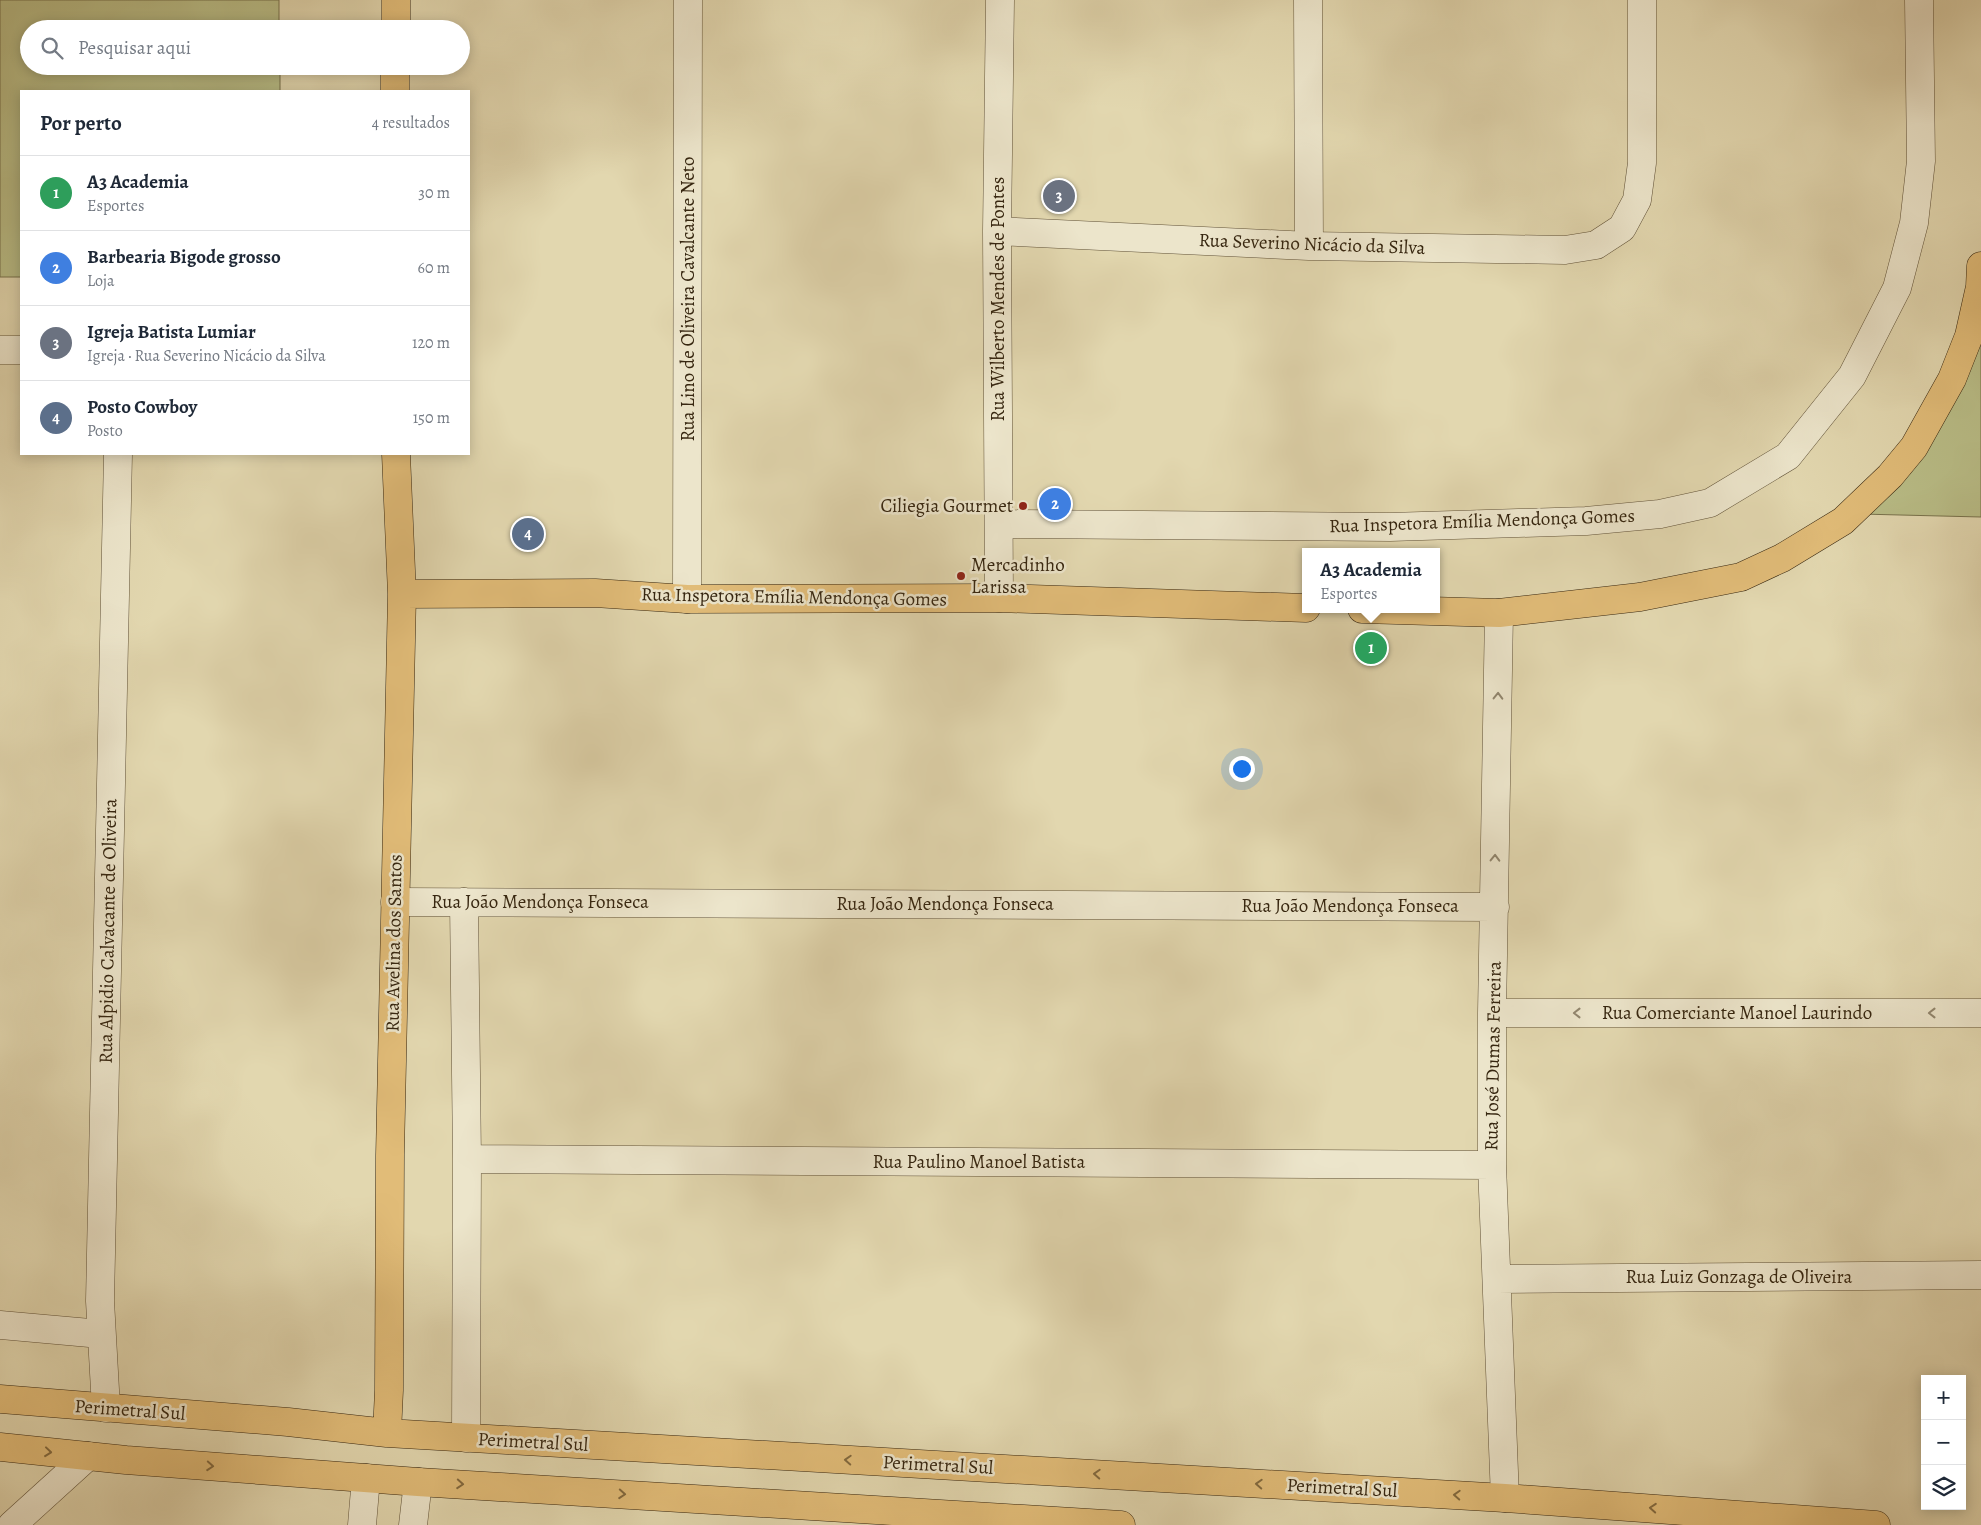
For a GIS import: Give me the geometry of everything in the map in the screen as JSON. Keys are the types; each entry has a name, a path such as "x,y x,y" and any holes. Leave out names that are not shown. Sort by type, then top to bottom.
{"main road":[{"path":"396,0 396,20"},
{"path":"395,75 395,90"},
{"path":"1440,612 1499,614 1640,597 1741,577 1782,558 1843,521 1890,476 1914,447 1952,379 1969,336 1980,287 1981,266"},
{"name":"Rua Avelina dos Santos","path":"387,1433 389,1390 390,1156 402,594 396,455"},
{"name":"Rua Inspetora Emília Mendonça Gomes","path":"402,594 595,593 688,599 999,598 1302,608"},
{"name":"Perimetral Sul","path":"0,1399 288,1422 387,1433 1505,1498 1876,1525"},
{"path":"0,1447 88,1456 418,1482 1121,1525"}],"street":[{"name":"Rua Lino de Oliveira Cavalcante Neto","path":"688,0 688,599"},
{"name":"Rua Wilberto Mendes de Pontes","path":"999,598 997,231 1000,0"},
{"path":"1308,0 1309,246"},
{"name":"Rua Severino Nicácio da Silva","path":"997,231 1309,246 1566,250 1596,245 1622,228 1637,200 1642,163 1642,0"},
{"name":"Rua Inspetora Emília Mendonça Gomes","path":"1000,524 1390,527 1586,522 1660,514 1710,503 1788,456 1852,376 1897,288 1914,222 1921,161 1919,0"},
{"path":"0,350 20,350"},
{"name":"Rua Alpidio Calvacante de Oliveira","path":"106,1408 101,1334 100,1281 118,455"},
{"name":"Rua José Dumas Ferreira","path":"1499,614 1492,1013 1492,1165 1505,1498"},
{"name":"Rua João Mendonça Fonseca","path":"395,902 1494,907"},
{"path":"464,902 467,1159 466,1438"},
{"name":"Rua Comerciante Manoel Laurindo","path":"1492,1013 1981,1013"},
{"name":"Rua Paulino Manoel Batista","path":"467,1159 1492,1165"},
{"name":"Rua Luiz Gonzaga de Oliveira","path":"1496,1279 1981,1275"},
{"path":"0,1325 101,1334"},
{"path":"12,1525 88,1456"},
{"path":"362,1525 366,1478"},
{"path":"413,1525 418,1482"}],"green space":[{"path":"0,0 279,0 279,20 20,20 20,75 280,75 280,90 20,90 20,277 0,277"},
{"path":"1981,312 1981,517 1860,514"}],"place":[{"name":"Igreja Batista Lumiar","path":"1059,196"},
{"name":"Barbearia Bigode grosso","path":"1055,504"},
{"name":"Ciliegia Gourmet","path":"1023,506"},
{"name":"Posto Cowboy","path":"528,534"},
{"name":"Mercadinho Larissa","path":"961,576"},
{"name":"A3 Academia","path":"1371,648"}]}
